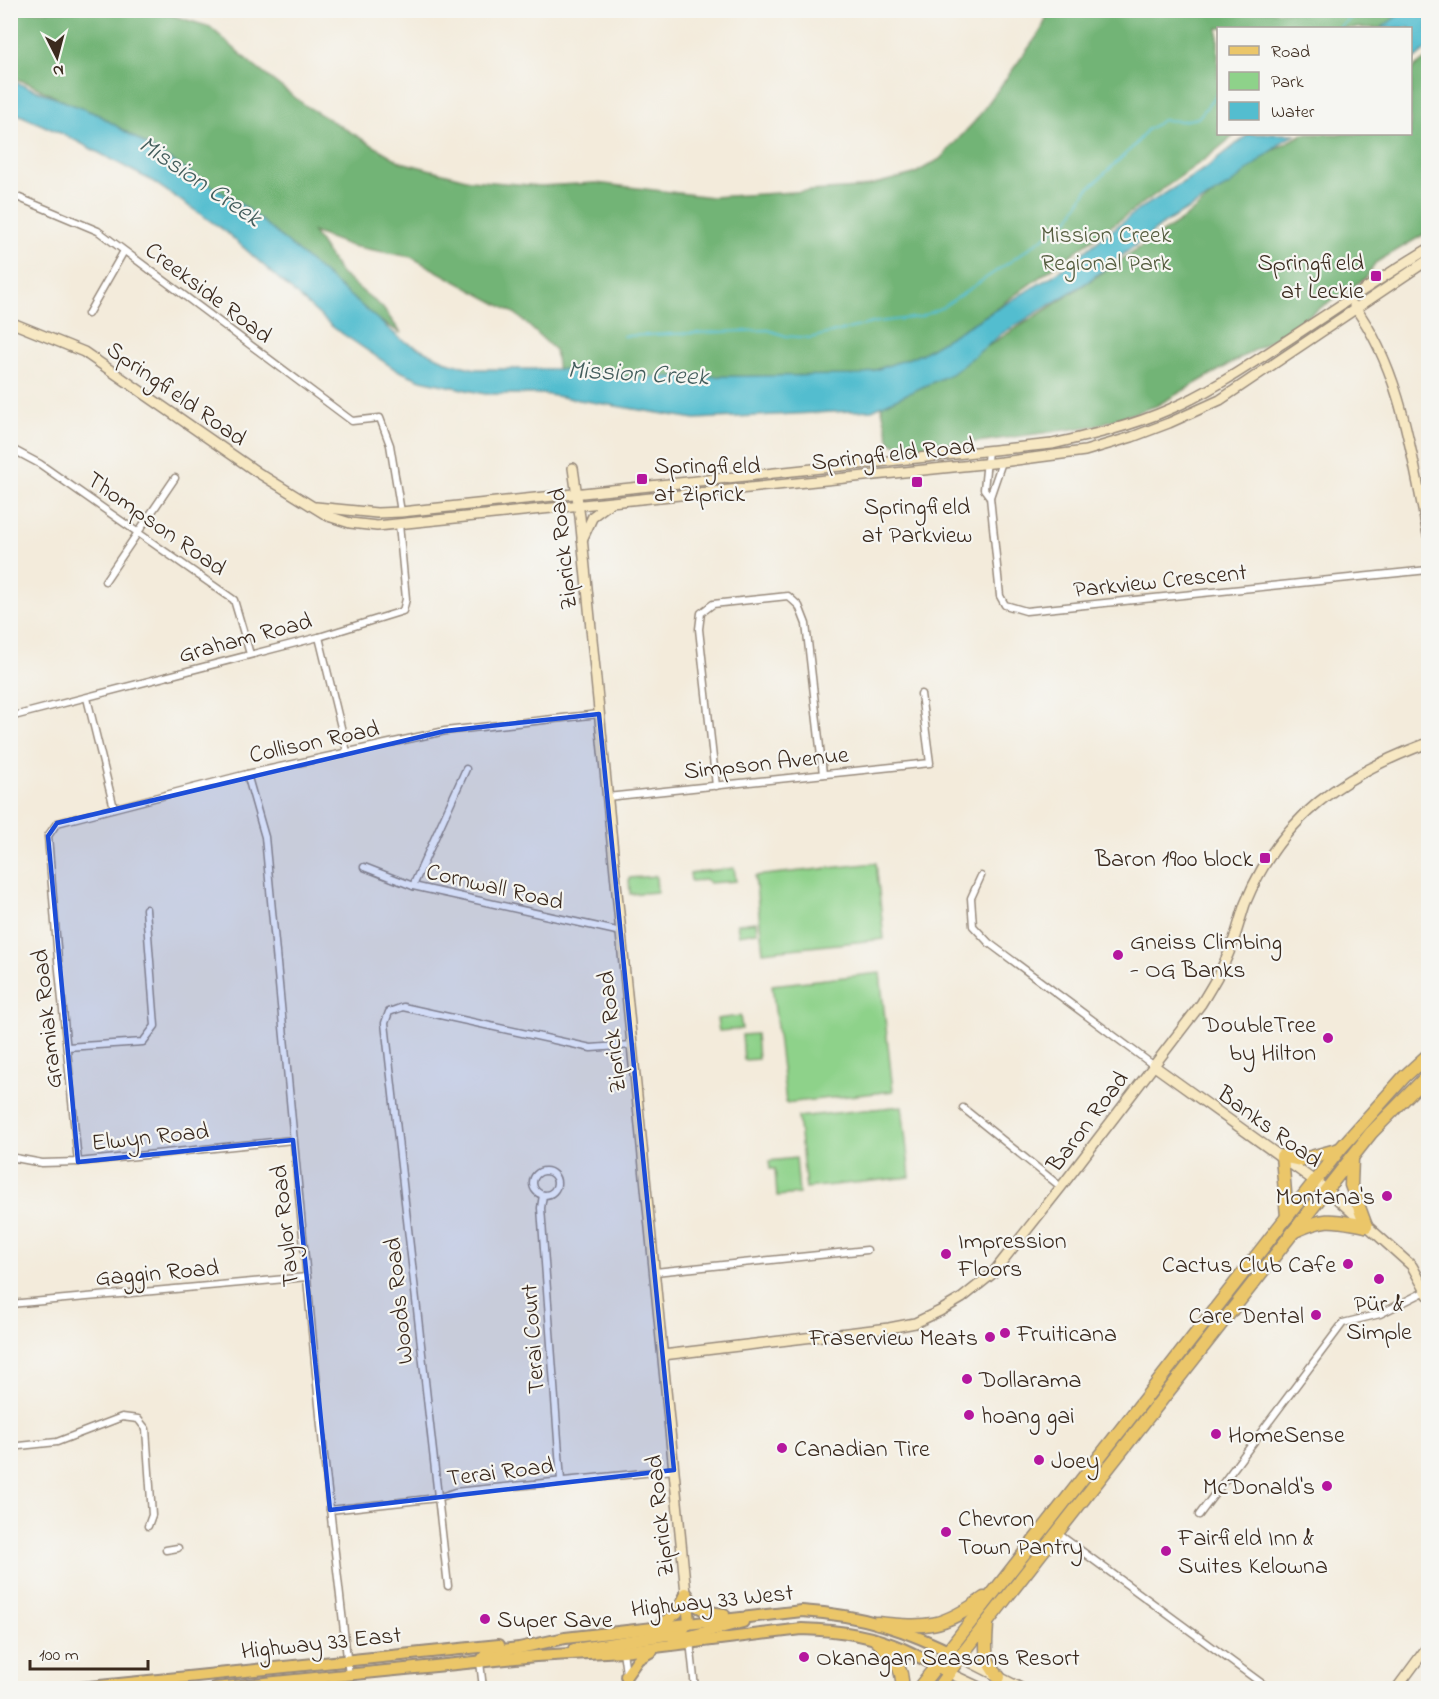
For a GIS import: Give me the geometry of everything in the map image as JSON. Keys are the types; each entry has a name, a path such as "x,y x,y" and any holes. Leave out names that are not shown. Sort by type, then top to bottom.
{"highway":[{"path":"919,1689 1340,1149 1404,1077 1428,1055"},
{"path":"938,1689 1057,1533 1371,1133 1428,1075"},
{"path":"1287,1216 1282,1156 1300,1160 1340,1149"},
{"path":"1352,1159 1351,1185 1366,1226"},
{"path":"1294,1231 1317,1221 1335,1219 1366,1226"},
{"path":"1057,1510 1057,1533"},
{"path":"877,1623 916,1626 941,1623 960,1615 995,1590"},
{"path":"987,1624 986,1655 989,1666 999,1677"},
{"path":"876,1640 893,1655 900,1671 902,1689"}],"main road":[{"name":"Springfield Road","path":"316,507 377,513 401,512 1052,444 1083,437 1126,426 1169,410 1213,388 1428,249"},
{"name":"Springfield Road","path":"10,322 84,352 256,472 328,516 350,523 377,526 1002,462 1085,451 1132,437 1220,400 1428,260"},
{"path":"1349,299 1357,309 1388,369 1403,416 1428,535"},
{"name":"Ziprick Road","path":"573,468 579,506 686,1593"},
{"path":"582,542 593,516 611,502"},
{"name":"Baron Road","path":"663,1355 915,1323 962,1298 992,1274 1062,1187 1201,1004 1220,974 1245,904 1263,867 1285,836 1311,807 1344,782 1383,761 1428,743"},
{"name":"Banks Road","path":"1153,1065 1327,1190 1412,1266 1427,1293"},
{"path":"686,1593 692,1604 699,1609 742,1617"},
{"path":"536,1656 607,1642 680,1633 688,1622 686,1593"},
{"path":"655,1627 677,1613 686,1593"},
{"name":"Highway 33 West","path":"480,1662 486,1654 493,1651 565,1638 688,1622 802,1611 831,1613 908,1632 960,1658"},
{"path":"623,1651 638,1642 690,1640 772,1614"},
{"name":"Highway 33 West","path":"215,1689 269,1686 349,1675 536,1656 673,1646 690,1640 802,1629 829,1630 876,1640 902,1648 949,1673"},
{"name":"Highway 33 East","path":"80,1689 565,1638"},
{"path":"626,1676 638,1659 673,1646"},
{"path":"1397,1689 1428,1646"},
{"path":"960,1658 1021,1689"},
{"path":"949,1673 981,1689"}],"street":[{"name":"Creekside Road","path":"10,194 98,231 352,421 380,418 390,445 401,512"},
{"path":"88,314 124,251"},
{"name":"Thompson Road","path":"11,450 40,464 234,600 250,654"},
{"name":"Parkview Crescent","path":"988,451 984,489 990,497"},
{"name":"Parkview Crescent","path":"1002,462 990,497 1000,596 1005,605 1026,611 1428,570"},
{"path":"105,581 175,478"},
{"name":"Graham Road","path":"11,717 319,637 403,611 406,599 399,524"},
{"path":"716,786 699,629 701,614 713,604 788,596 800,606 806,624 823,774"},
{"path":"319,637 347,752"},
{"name":"Simpson Avenue","path":"607,798 930,763 921,694"},
{"path":"87,698 114,808"},
{"path":"10,706 11,717"},
{"name":"Collison Road","path":"48,836 57,823 247,774 445,731 599,714"},
{"path":"413,886 466,769"},
{"name":"Taylor Road","path":"247,774 265,837 330,1510 349,1675"},
{"name":"Gramiak Road","path":"48,836 57,960 78,1162"},
{"name":"Cornwall Road","path":"364,867 413,886 621,932"},
{"name":"Banks Road","path":"981,876 971,898 973,926 990,943 1153,1065"},
{"path":"67,1047 143,1042 155,1026 146,909"},
{"name":"Woods Road","path":"448,1586 385,1023 389,1012 403,1007 591,1048 632,1045"},
{"path":"963,1108 1062,1187"},
{"name":"Elwyn Road","path":"10,1157 42,1163 78,1162 293,1140"},
{"path":"545,1171 552,1174 557,1184 550,1193 543,1195 536,1191 533,1180 537,1173 545,1171"},
{"name":"Terai Court","path":"543,1195 541,1208 561,1481"},
{"path":"655,1272 867,1250"},
{"name":"Gaggin Road","path":"10,1304 307,1277"},
{"path":"1199,1515 1343,1323 1380,1314 1427,1293"},
{"path":"10,1447 57,1442 122,1417 138,1419 146,1429 152,1515 148,1526"},
{"name":"Terai Road","path":"330,1510 438,1498 455,1492 674,1470"},
{"path":"1057,1533 1268,1689"},
{"path":"166,1550 178,1548"},
{"path":"688,1622 695,1689"},
{"path":"623,1651 628,1689"},
{"path":"480,1662 483,1689"}],"highlighted area":[{"path":"599,714 674,1470 330,1510 293,1140 78,1162 48,836 57,823 445,731"}],"green space":[{"path":"10,11 158,11 210,27 254,66 306,106 401,162 470,180 540,186 596,183 712,197 859,188 914,174 940,159 975,121 1041,31 1049,11 1423,11 1403,27 1217,27 1217,135 1235,135 1209,156 970,327 927,352 864,378 559,379 555,350 516,314 411,257 351,246 313,232 341,274 382,307 401,333 378,320 94,117 28,83 11,77"},
{"path":"1428,57 1428,232 1375,263 1366,278 1267,343 1156,406 1094,426 912,451 890,442 880,401 941,375 1041,313 1183,219 1261,157 1301,135 1412,135 1412,69"},
{"path":"876,863 884,939 763,952 755,876"},
{"path":"734,868 736,881 709,883 707,880 691,881 690,873"},
{"path":"656,876 657,892 630,894 629,878"},
{"path":"756,922 757,932 739,935 737,924"},
{"path":"880,973 893,1091 786,1103 772,985"},
{"path":"740,1016 742,1029 719,1031 717,1019"},
{"path":"756,1034 758,1059 744,1060 742,1035"},
{"path":"902,1106 910,1177 806,1188 798,1117"},
{"path":"796,1158 799,1194 777,1196 775,1169 770,1169 769,1161"}],"water":[{"path":"1404,11 1428,11 1428,48 1412,61 1412,27 1382,27"},
{"name":"Mission Creek","path":"10,80 99,115 247,208 402,340 450,363 476,369 560,369 630,377 861,375 921,354 1054,275 1138,210 1206,168 1248,135 1295,135 1285,140 1230,185 1166,222 1086,283 1003,333 953,373 872,410 695,419 543,394 485,394 421,380 395,369 334,328 225,231 152,181 69,137 11,111"}],"waterway":[{"path":"1339,27 1361,10"},
{"path":"623,336 768,330 786,336 810,338 877,322 920,317 943,307 1069,219 1087,190 1134,146 1147,130 1163,120 1182,121 1198,118 1217,94"}],"place":[{"name":"Springfield at Leckie","path":"1376,276"},
{"name":"Springfield at Ziprick","path":"642,479"},
{"name":"Springfield at Parkview","path":"917,482"},
{"name":"Baron 1900 block","path":"1265,858"},
{"name":"Gneiss Climbing - OG Banks","path":"1118,955"},
{"name":"DoubleTree by Hilton","path":"1328,1038"},
{"name":"Montana's","path":"1387,1196"},
{"name":"Impression Floors","path":"946,1254"},
{"name":"Cactus Club Cafe","path":"1348,1264"},
{"name":"Pür & Simple","path":"1379,1279"},
{"name":"Care Dental","path":"1316,1315"},
{"name":"Fruiticana","path":"1005,1333"},
{"name":"Fraserview Meats","path":"990,1337"},
{"name":"Dollarama","path":"967,1379"},
{"name":"hoang gai","path":"969,1415"},
{"name":"HomeSense","path":"1216,1434"},
{"name":"Canadian Tire","path":"782,1448"},
{"name":"Joey","path":"1039,1460"},
{"name":"McDonald's","path":"1327,1486"},
{"name":"Chevron Town Pantry","path":"946,1532"},
{"name":"Fairfield Inn & Suites Kelowna","path":"1166,1551"},
{"name":"Super Save","path":"485,1619"},
{"name":"Okanagan Seasons Resort","path":"804,1657"}],"park label":[{"name":"Mission Creek Regional Park","path":"1106,248"}]}
